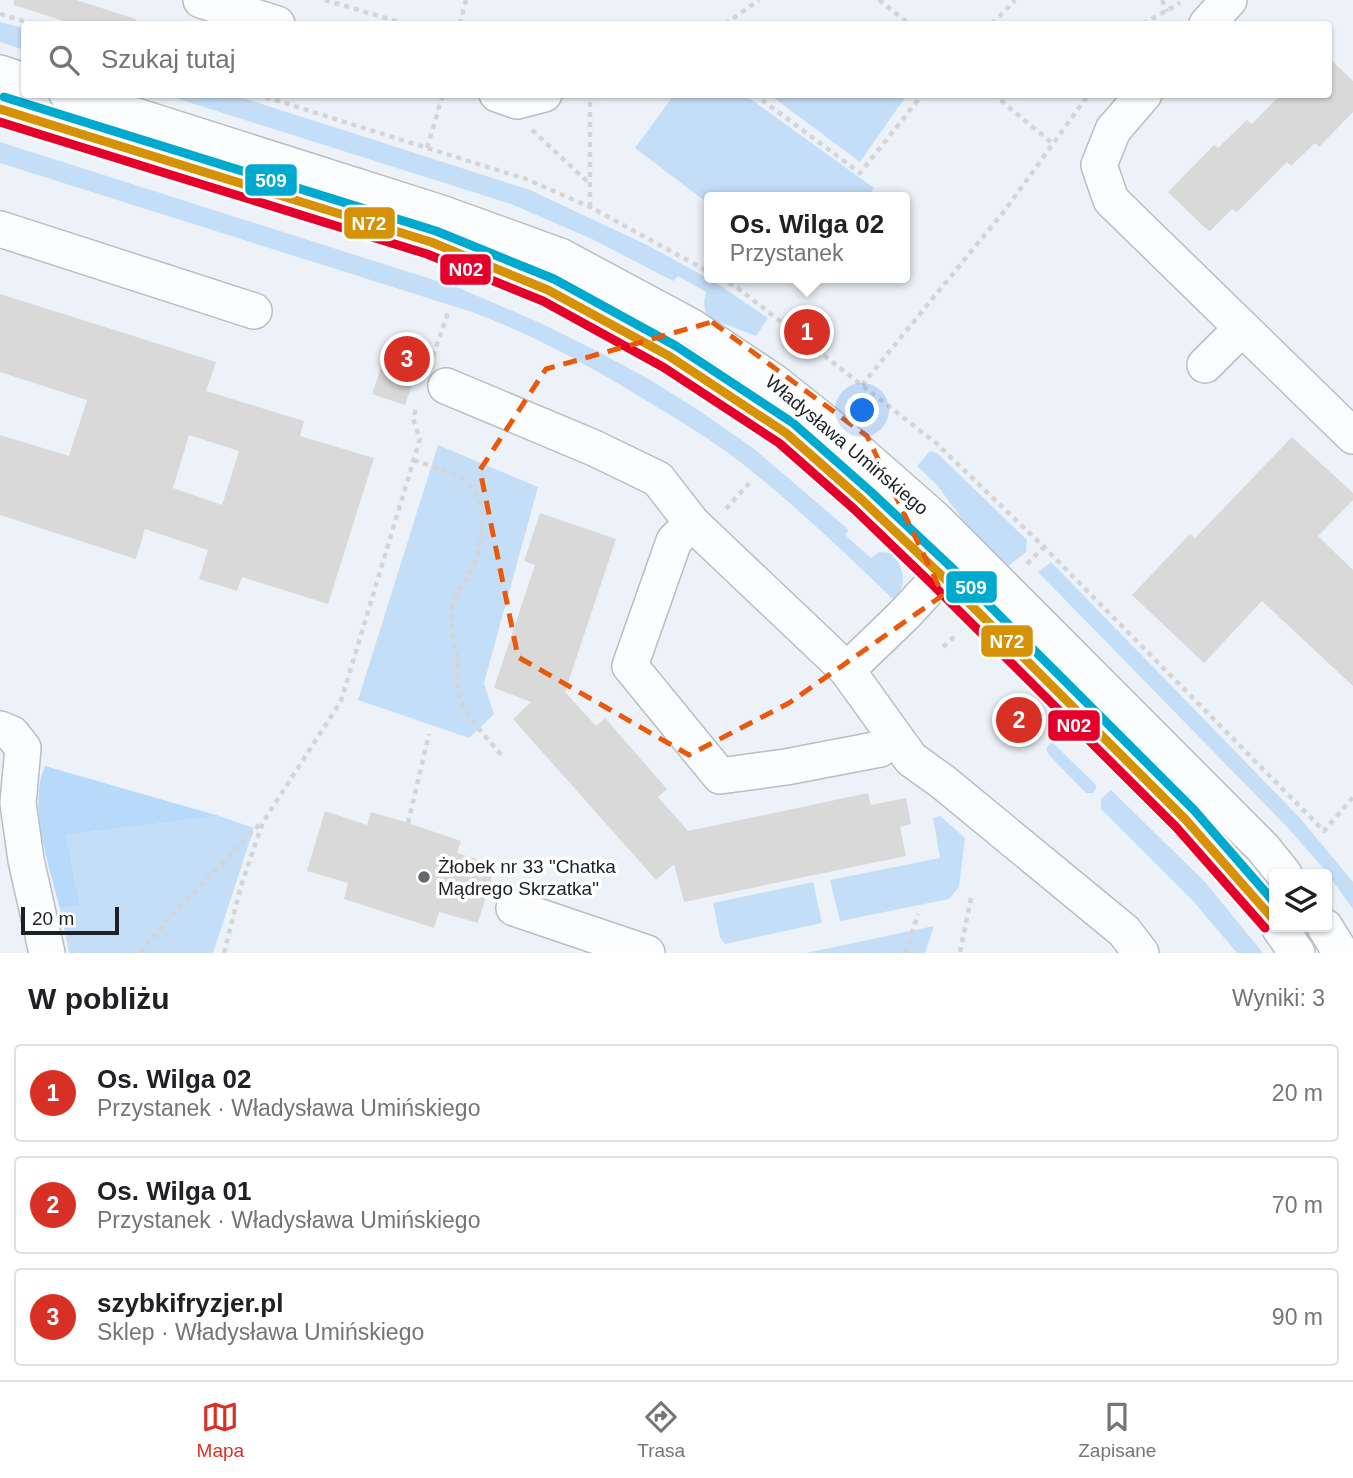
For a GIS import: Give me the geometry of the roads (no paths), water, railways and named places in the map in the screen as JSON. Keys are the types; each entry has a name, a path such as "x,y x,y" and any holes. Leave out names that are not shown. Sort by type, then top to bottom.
{"street":[{"path":"201,0 268,21"},
{"path":"1210,21 1230,0"},
{"path":"0,73 21,80"},
{"name":"Władysława Umińskiego","path":"80,98 429,209 560,257 692,327 773,381 816,415 936,520 1263,848 1280,869"},
{"path":"1141,98 1113,130 1099,165 1111,200 1353,436"},
{"name":"Władysława Umińskiego","path":"0,109 431,242 548,290 669,356 786,433 862,500 941,575 1185,819 1269,914"},
{"path":"0,229 254,311"},
{"path":"1205,365 1242,328"},
{"path":"433,381 594,448 658,479 692,523 847,670 894,737 923,770 943,782 1125,931 1141,953"},
{"path":"692,523 674,541 630,666 720,776 786,767 880,749 894,737"},
{"path":"847,670 941,575"},
{"path":"0,729 12,734 23,748 18,803 26,860 47,953"},
{"path":"514,908 647,953"},
{"path":"1282,932 1297,953"},
{"path":"1328,932 1341,953"}],"place":[{"name":"Os. Wilga 02","path":"807,332"},
{"name":"szybkifryzjer.pl","path":"407,359"},
{"name":"Os. Wilga 01","path":"1019,720"},
{"name":"Żłobek nr 33 \"Chatka Mądrego Skrzatka\"","path":"424,877"}]}
